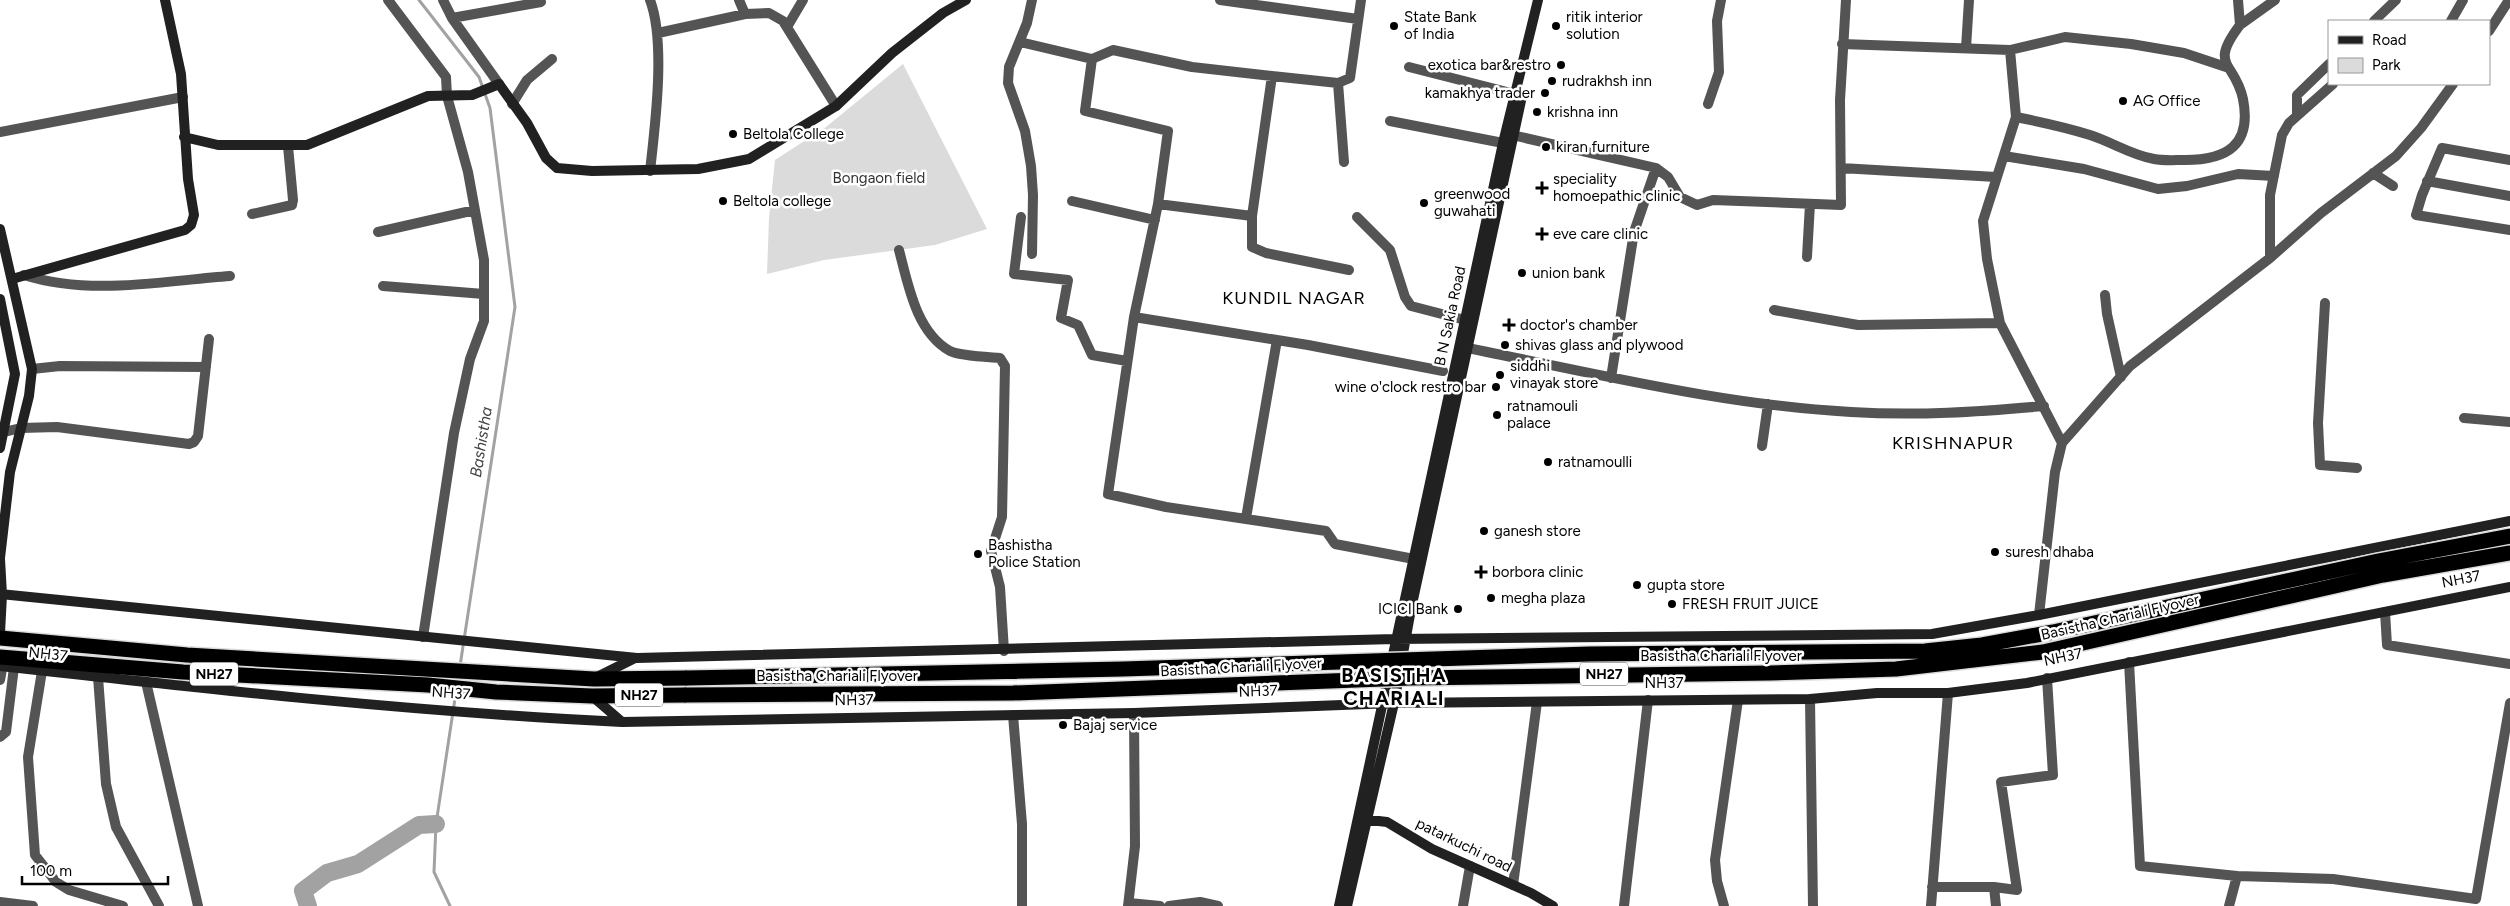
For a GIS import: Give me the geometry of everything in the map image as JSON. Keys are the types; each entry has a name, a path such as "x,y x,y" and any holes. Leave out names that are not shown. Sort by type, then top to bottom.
{"highway":[{"name":"Basistha Chariali Flyover","path":"594,679 1123,669 1590,654 1925,651 1982,645 2053,632 2378,561 2510,536"},
{"name":"Basistha Chariali Flyover","path":"592,696 1012,693 1410,678 1779,673 1896,669 2043,652 2383,575 2510,553"},
{"name":"NH27","path":"0,638 187,655 594,679"},
{"name":"NH27","path":"6,662 428,685 496,692 592,696"}],"street":[{"path":"12,279 185,230 191,224 194,215 184,137 181,74 165,0"},
{"path":"388,0 446,77 447,96 468,172 484,260 484,321 470,359 454,434 423,637"},
{"path":"443,0 452,18 495,86 527,123 546,158 557,168 650,171 698,169 750,159 836,106 892,53 943,13 966,0"},
{"path":"650,0 658,33 655,119 650,171"},
{"path":"739,0 745,14"},
{"path":"787,27 803,0"},
{"path":"1032,0 1020,42 1009,67 1008,83 1025,131 1031,166 1032,254"},
{"path":"1226,0 1358,19"},
{"path":"1020,42 1092,59 1114,50 1192,67 1338,83 1350,78 1361,0"},
{"name":"B N Sakia Road","path":"1400,639 1414,559 1503,143 1538,0"},
{"name":"B N Sakia Road","path":"1400,639 1467,348 1512,135 1545,0"},
{"path":"1708,104 1719,72 1717,21 1721,0"},
{"path":"1512,135 1656,168 1668,177 1680,197 1697,204 1713,200 1841,204 1842,44 1846,0"},
{"path":"1966,48 1969,0"},
{"path":"2238,0 2240,25"},
{"path":"2016,117 2084,133 2155,160 2205,160 2224,154 2234,148 2243,132 2245,112 2240,84 2226,67 2224,53 2231,36 2240,25 2276,0"},
{"path":"2375,20 2396,0"},
{"path":"2452,20 2464,0"},
{"path":"2490,29 2509,0"},
{"path":"452,18 541,2"},
{"path":"658,33 745,14 769,13 783,20 836,106"},
{"path":"1842,44 2010,50 2065,37 2131,44 2184,53 2226,67"},
{"path":"2010,50 2016,117 1983,221 1987,259 2000,323 2062,443"},
{"path":"512,104 527,80 552,59"},
{"path":"1092,59 1085,111 1168,131 1158,204 1134,317 1108,494 1166,507 1326,532 1335,544 1414,559"},
{"path":"2297,115 2297,95 2328,65"},
{"path":"1409,67 1515,94"},
{"path":"1272,76 1252,216 1252,247 1266,253 1349,270"},
{"path":"1338,83 1344,162"},
{"path":"2270,258 2270,195 2282,134 2297,115 2332,85"},
{"path":"2039,615 2055,472 2062,443 2130,366 2270,258 2321,212 2396,156 2421,128 2452,85"},
{"path":"184,137 218,145 307,145 428,96 472,94 495,86"},
{"path":"0,132 183,97"},
{"path":"1390,121 1503,143"},
{"path":"252,214 292,205 288,146"},
{"path":"2510,160 2442,148 2427,181 2416,215 2510,230"},
{"path":"2004,156 2084,169 2158,188 2180,188 2238,174 2274,176"},
{"path":"1611,378 1634,232 1656,168"},
{"path":"1841,168 1996,177"},
{"path":"2373,174 2394,186"},
{"path":"2427,181 2510,196"},
{"path":"1072,201 1155,220"},
{"path":"1158,204 1252,216"},
{"path":"1807,257 1810,204"},
{"path":"378,232 475,210"},
{"path":"1020,217 1014,274 1068,280 1061,318 1078,325 1092,355 1127,361"},
{"path":"1357,217 1390,250 1405,297 1411,306 1465,320"},
{"path":"0,229 32,369 29,396 10,472 0,558 0,633"},
{"path":"899,250 910,291 926,330 951,352 1000,358 1005,366 1002,517 991,551 1000,587 1004,650"},
{"path":"24,276 50,284 91,287 230,276"},
{"path":"383,286 484,294"},
{"path":"2106,295 2107,314 2121,377"},
{"path":"0,299 15,374 0,448"},
{"path":"2325,303 2318,423 2320,465 2357,468"},
{"path":"1774,310 1858,325 2000,323"},
{"path":"1134,317 1277,340 1443,371"},
{"path":"2,433 21,428 57,427 189,444 194,442 198,436 209,340"},
{"path":"1246,518 1277,340"},
{"path":"1467,348 1680,392 1768,404 1850,412 1942,415 2044,406"},
{"path":"32,369 60,366 206,367"},
{"path":"1762,446 1768,404"},
{"path":"2464,418 2510,422"},
{"path":"1,594 637,658 1400,639 1932,634 2039,615 2510,521"},
{"name":"NH37","path":"6,662 42,671 340,702 622,722 1134,713 1382,704 1810,699 1877,694 1948,693 2047,678 2510,588"},
{"path":"2385,612 2387,645 2510,664"},
{"path":"1339,906 1394,704 1400,639"},
{"path":"1347,906 1364,819 1382,704 1400,639"},
{"path":"594,679 637,658"},
{"path":"0,680 6,662"},
{"path":"0,738 6,732 6,662"},
{"path":"2129,662 2140,866 2237,876 2333,879 2476,898 2510,703"},
{"path":"42,671 28,757 34,855 56,882 69,890 123,906"},
{"path":"98,677 106,784 116,827 158,906"},
{"path":"1932,887 1994,887 2017,890 2002,782 2053,775 2047,678"},
{"path":"146,682 198,906"},
{"path":"1931,906 1948,693"},
{"path":"592,696 622,722"},
{"path":"1810,699 1813,906"},
{"path":"1624,906 1648,700"},
{"path":"1724,906 1715,860 1738,700"},
{"path":"1513,885 1537,702"},
{"path":"1134,713 1136,846 1128,904 1160,906"},
{"path":"1013,715 1022,824 1022,906"},
{"name":"patarkuchi road","path":"1364,819 1387,822 1432,849 1513,885 1552,906"},
{"path":"1464,906 1470,866"},
{"path":"2229,906 2237,876"},
{"path":"1994,887 1996,906"},
{"path":"0,902 33,906"},
{"path":"1169,906 1200,902 1218,906"}],"green space":[{"name":"Bongaon field","path":"903,64 987,229 935,245 824,260 767,274 769,218 775,160 826,127"}],"waterway":[{"name":"Bashistha","path":"419,0 479,77 490,108 515,307 460,666"},
{"name":"Bashistha","path":"450,906 434,872 436,824 456,692"},
{"path":"308,906 303,891 327,873 358,864 419,825 436,824"}],"place":[{"name":"State Bank of India","path":"1394,26"},
{"name":"ritik interior solution","path":"1556,26"},
{"name":"exotica bar&restro","path":"1561,65"},
{"name":"rudrakhsh inn","path":"1552,81"},
{"name":"kamakhya trader","path":"1545,93"},
{"name":"AG Office","path":"2123,101"},
{"name":"krishna inn","path":"1537,112"},
{"name":"Beltola College","path":"733,134"},
{"name":"kiran furniture","path":"1546,147"},
{"name":"speciality homoepathic clinic","path":"1542,188"},
{"name":"Beltola college","path":"723,201"},
{"name":"greenwood guwahati","path":"1424,203"},
{"name":"eve care clinic","path":"1542,234"},
{"name":"union bank","path":"1522,273"},
{"name":"doctor's chamber","path":"1509,325"},
{"name":"shivas glass and plywood","path":"1505,345"},
{"name":"siddhi vinayak store","path":"1500,375"},
{"name":"wine o'clock restro bar","path":"1496,387"},
{"name":"ratnamouli palace","path":"1497,415"},
{"name":"ratnamoulli","path":"1548,462"},
{"name":"ganesh store","path":"1484,531"},
{"name":"suresh dhaba","path":"1995,552"},
{"name":"Bashistha Police Station","path":"978,554"},
{"name":"borbora clinic","path":"1481,572"},
{"name":"gupta store","path":"1637,585"},
{"name":"megha plaza","path":"1491,598"},
{"name":"FRESH FRUIT JUICE","path":"1672,604"},
{"name":"ICICI Bank","path":"1458,609"},
{"name":"Bajaj service","path":"1063,725"}],"district":[{"name":"KUNDIL NAGAR","path":"1294,298"},
{"name":"KRISHNAPUR","path":"1953,443"},
{"name":"BASISTHA CHARIALI","path":"1394,686"}]}
